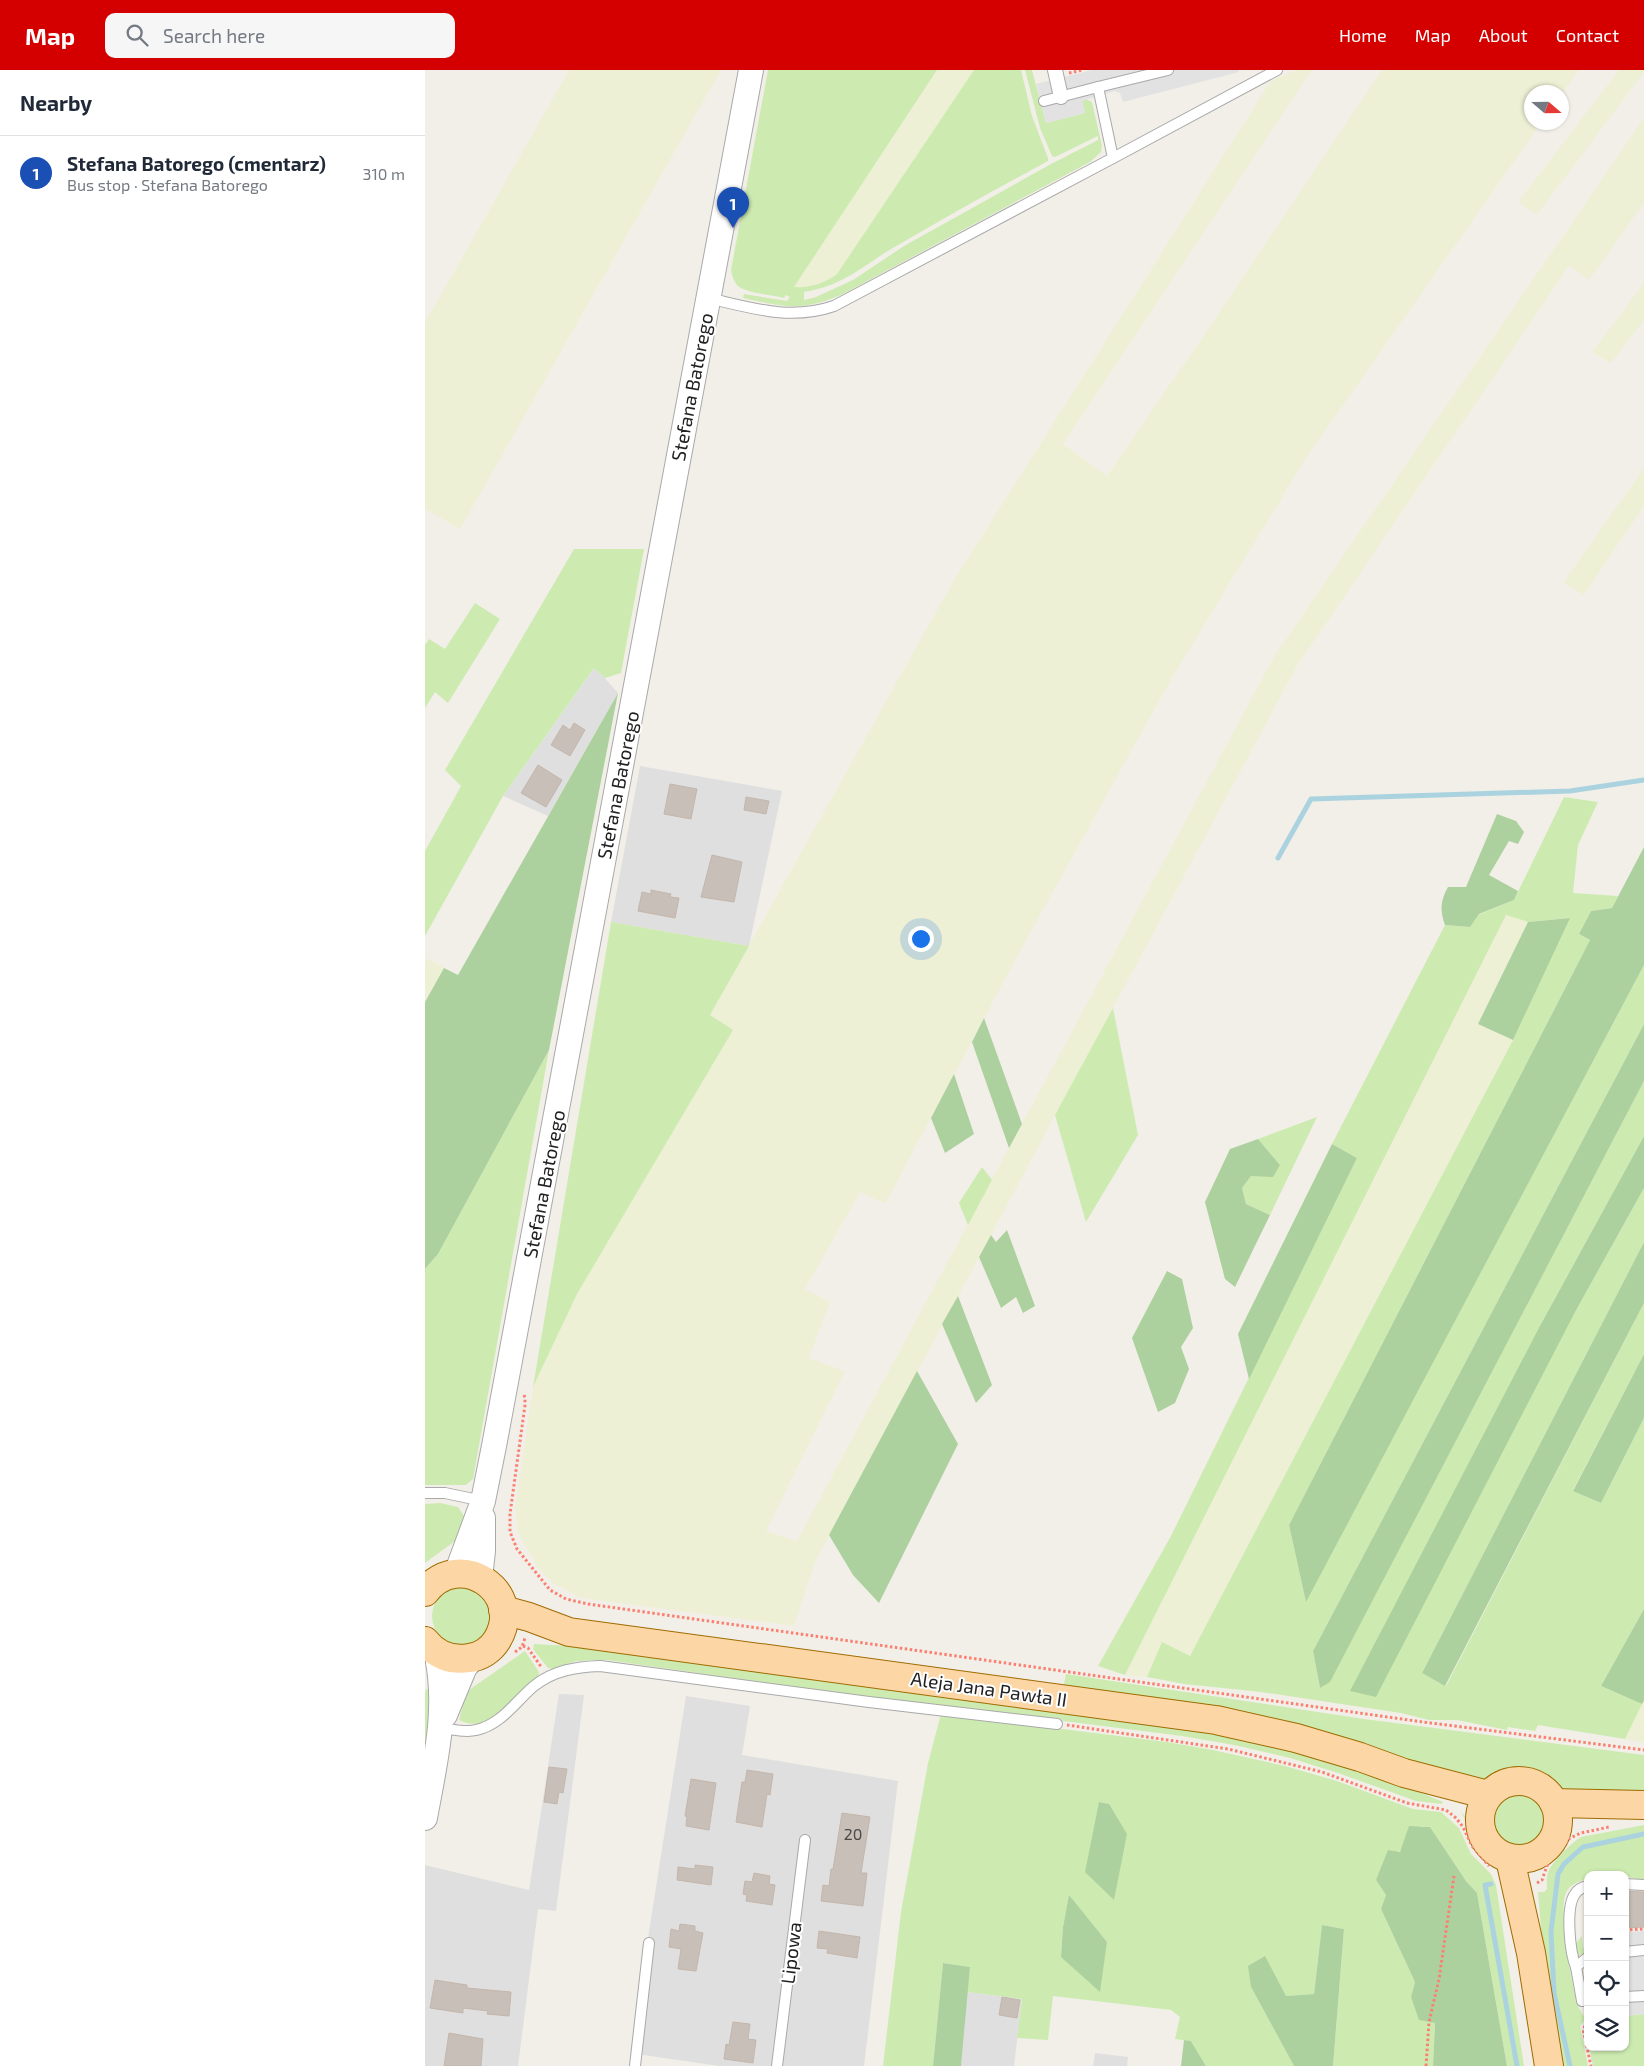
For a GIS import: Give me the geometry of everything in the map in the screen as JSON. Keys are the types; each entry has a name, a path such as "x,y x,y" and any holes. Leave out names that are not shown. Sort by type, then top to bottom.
{"main road":[{"path":"425,1592 437,1580 468,1576 496,1592 503,1610 501,1629 511,1641 487,1650 473,1658 455,1660 431,1647"},
{"name":"Aleja Jana Pawła II","path":"503,1610 529,1617 569,1632 1217,1720 1297,1738 1360,1757 1404,1773 1484,1808"},
{"name":"Aleja Jana Pawła II","path":"511,1641 569,1632"},
{"path":"1518,1867 1542,1852 1550,1844 1556,1816 1541,1788 1521,1781 1501,1785 1484,1808 1481,1830 1486,1843 1518,1867 1549,2066"},
{"path":"1556,1816 1632,1812"}],"street":[{"name":"Stefana Batorego","path":"468,1576 483,1551 483,1501 751,70"},
{"path":"1055,70 1061,97"},
{"path":"431,1647 440,1670 442,1725"},
{"path":"425,1818 442,1725 465,1668 473,1658"}],"lane":[{"path":"1044,101 1168,70"},
{"path":"708,298 780,313 807,313 825,309 854,296 1113,158 1261,74 1277,70"},
{"path":"1098,87 1113,158"},
{"path":"425,1494 445,1493 483,1501"},
{"path":"442,1725 471,1731 488,1726 500,1718 535,1686 549,1677 574,1667 600,1666 869,1702 1057,1724"},
{"name":"Lipowa","path":"777,2066 805,1840"},
{"path":"1629,1884 1644,1885"},
{"path":"1584,1887 1579,1889 1571,1901 1571,1946 1582,2001 1584,2001"},
{"path":"635,2066 649,1943"},
{"path":"1629,1952 1644,1950"},
{"path":"1576,1967 1584,1960"},
{"path":"1629,1997 1644,1996"}],"path":[{"path":"505,1386 522,1393 525,1398 510,1514 510,1532 517,1549 550,1590 566,1599 588,1604 1423,1722 1644,1750"},
{"path":"511,1641 528,1648 549,1677"},
{"path":"1057,1724 1228,1749 1322,1772 1407,1803 1446,1810 1457,1818 1463,1826 1474,1850 1518,1867 1542,1880 1548,1863 1571,1838 1581,1832 1632,1812"},
{"path":"1426,2066 1429,2022 1439,1979 1454,1876"},
{"path":"1629,1930 1644,1929"},
{"path":"1588,2051 1591,2066"}],"shaded area":[{"path":"1092,70 1238,70 1239,72 1123,102 1120,93 1115,91 1082,101 1085,113 1046,123 1036,84"},
{"path":"595,667 618,693 548,816 503,796"},
{"path":"640,766 782,791 749,946 611,922"},
{"path":"559,1694 584,1695 556,1911 538,1909 518,2066 425,2066 425,1865 529,1890"},
{"path":"686,1696 750,1706 742,1755 898,1781 864,2066 719,2066 630,2053"},
{"path":"1644,1931 1644,2014 1629,2016 1629,1961 1629,1932"},
{"path":"967,1992 1022,1999 1014,2066 961,2066"},
{"path":"1095,2053 1128,2057 1127,2066 1093,2066"}],"green space":[{"path":"569,70 721,70 460,529 425,509 425,323"},
{"path":"768,70 937,70 794,287 817,285 837,274 974,70 1021,70 1032,116 1048,158 1048,161 917,234 854,273 831,285 804,292 804,300 816,297 853,280 904,246 1098,140 1098,136 1055,157 1052,156 1040,128 1025,70 1032,70 1046,123 1085,113 1082,101 1086,99 1092,102 1102,146 1101,152 1090,162 841,295 803,306 771,304 743,298 744,294 787,301 790,297 786,295 784,298 741,288 732,276 731,270"},
{"path":"937,70 974,70 837,274 824,283 807,288 794,287"},
{"path":"1296,70 1312,70 1063,444 1107,476 1382,70 1579,70 1568,85 1524,85 1524,130 1536,130 1306,458 1173,676 1019,953 885,1204 860,1192 805,1289 830,1302 809,1358 845,1371 766,1531 797,1541 1275,655 1644,118 1644,203 1589,280 1569,266 1297,666 815,1562 794,1626 581,1598 554,1584 538,1568 518,1532 515,1508 533,1387 577,1294 733,1030 710,1015 954,580 1270,82"},
{"path":"1619,70 1644,70 1644,72 1537,215 1518,202"},
{"path":"1644,283 1644,320 1611,363 1592,352"},
{"path":"1644,468 1644,506 1584,595 1563,583"},
{"path":"574,549 644,549 621,673 605,678 594,668 503,796 425,936 425,851 461,786 445,770"},
{"path":"475,603 500,619 448,703 435,692 425,708 425,645 429,639 445,649"},
{"path":"618,693 549,1050 438,1254 425,1269 425,1002 444,968 458,975"},
{"path":"1564,797 1598,802 1578,845 1573,893 1618,896 1612,908 1591,911 1579,934 1590,940 1289,1525 1306,1601 1644,965 1644,1024 1313,1651 1320,1688 1330,1681 1644,1081 1644,1136 1541,1324 1574,1314 1644,1188 1644,1242 1422,1673 1446,1686 1644,1303 1644,1354 1573,1490 1601,1503 1644,1418 1644,1609 1601,1686 1642,1704 1625,1739 1538,1725 1535,1731 1508,1727 1507,1730 1457,1720 1429,1720 1401,1713 1261,1692 1184,1684 1147,1677 1162,1642 1190,1656 1513,1040 1569,918 1528,922 1506,915 1125,1675 1098,1666 1171,1536 1357,1158 1332,1144 1445,925 1470,927 1478,915 1514,900"},
{"path":"1497,814 1516,821 1524,832 1518,844 1509,841 1489,875 1518,891 1514,900 1479,914 1470,927 1445,925 1442,906 1445,892 1448,887 1466,887"},
{"path":"1644,847 1644,965 1306,1602 1289,1525 1590,940 1579,934 1591,911 1612,908"},
{"path":"1506,914 1528,922 1478,1024 1513,1040 1190,1656 1162,1643 1147,1677 1125,1675"},
{"path":"1570,918 1513,1040 1478,1024 1528,922"},
{"path":"611,922 749,946 710,1015 733,1030 577,1294 533,1387"},
{"path":"428,958 444,968 425,1002 425,963"},
{"path":"1113,1008 1138,1135 1086,1222 1055,1115"},
{"path":"984,1018 1022,1124 1009,1148 972,1042"},
{"path":"1644,1024 1644,1081 1330,1682 1320,1688 1313,1651"},
{"path":"549,1050 473,1479 466,1485 425,1485 425,1269 438,1254"},
{"path":"954,1074 974,1134 945,1153 931,1118"},
{"path":"1317,1117 1270,1215 1246,1204 1242,1188 1251,1176 1280,1165 1258,1139"},
{"path":"1644,1136 1644,1188 1574,1314 1376,1697 1350,1691 1541,1324"},
{"path":"1258,1139 1280,1165 1273,1177 1251,1176 1242,1188 1246,1204 1270,1215 1235,1287 1225,1279 1205,1202 1230,1149"},
{"path":"1332,1144 1357,1158 1249,1379 1238,1334"},
{"path":"982,1167 992,1180 968,1225 959,1203"},
{"path":"1007,1230 1035,1306 1023,1313 1016,1297 1001,1308 979,1257 991,1235 996,1242"},
{"path":"1644,1242 1644,1303 1445,1686 1422,1673"},
{"path":"1167,1271 1182,1279 1193,1328 1181,1347 1189,1369 1175,1403 1158,1412 1132,1338"},
{"path":"958,1296 992,1385 976,1403 942,1324"},
{"path":"1644,1354 1644,1418 1601,1503 1573,1491"},
{"path":"917,1371 958,1444 879,1603 853,1575 829,1535"},
{"path":"440,1503 458,1507 464,1516 457,1542 455,1541 425,1563 425,1504"},
{"path":"461,1587 472,1589 485,1600 490,1616 488,1627 477,1640 461,1645 450,1643 437,1632 432,1616 434,1605 445,1592"},
{"path":"1644,1609 1644,1701 1642,1704 1601,1686"},
{"path":"534,1644 608,1648 1228,1732 1374,1773 1443,1802 1442,1804 1416,1801 1290,1758 1234,1745 1182,1736 809,1689 607,1660 576,1661 553,1669 548,1668 533,1649"},
{"path":"525,1651 539,1672 538,1678 492,1718 482,1723 471,1724 459,1720 466,1692"},
{"path":"1066,1674 1364,1719 1644,1755 1644,1792 1564,1796 1540,1779 1519,1773 1488,1783 1473,1784 1378,1749 1309,1727 1236,1709 1063,1689"},
{"path":"426,1689 433,1691 425,1752 425,1694"},
{"path":"1644,1701 1644,1743 1625,1739 1642,1704"},
{"path":"941,1714 1167,1742 1213,1750 1285,1766 1337,1781 1413,1809 1441,1812 1459,1828 1471,1854 1491,1874 1496,1885 1524,2066 1507,2066 1477,1893 1466,1881 1430,1827 1420,1826 1376,1880 1386,1895 1381,1909 1415,1982 1411,1997 1435,2023 1433,2066 1333,2066 1344,1929 1322,1925 1314,1994 1286,1996 1251,1987 1294,2066 1206,2066 1191,2041 1175,2039 1180,2017 1171,2010 1053,1996 1048,2040 1017,2038 1022,1999 967,1992 970,1967 943,1963 933,2066 883,2066 901,1912 928,1763","holes":["1099,1802 1109,1804 1120,1864 1114,1899","1069,1896 1107,1942 1061,1957 1063,1927"]},
{"path":"1514,1793 1524,1793 1534,1797 1542,1805 1546,1820 1542,1835 1534,1843 1524,1847 1514,1847 1504,1843 1496,1835 1492,1825 1492,1815 1496,1805 1504,1797"},
{"path":"1099,1802 1109,1804 1127,1834 1114,1900 1085,1872"},
{"path":"1461,1812 1468,1821 1482,1849 1498,1864 1504,1876 1477,1846"},
{"path":"1644,1825 1644,1881 1629,1877 1629,1871 1584,1871 1584,1880 1572,1885 1566,1893 1564,1915 1567,1948 1578,2006 1584,2016 1584,2021 1580,2026 1588,2066 1561,2066 1543,1953 1538,1892 1544,1892 1547,1889 1547,1875 1553,1864 1567,1848 1581,1837"},
{"path":"1409,1826 1430,1827 1466,1881 1477,1893 1507,2066 1433,2066 1435,2023 1419,2020 1411,1997 1415,1982 1381,1909 1386,1895 1376,1880 1388,1850 1400,1852"},
{"path":"1069,1895 1107,1942 1100,1992 1061,1957 1063,1927"},
{"path":"1508,1898 1539,2066 1534,2066"},
{"path":"1322,1925 1344,1929 1333,2066 1294,2066 1251,1987 1248,1966 1265,1956 1286,1996 1314,1994"},
{"path":"1582,1936 1584,1953 1577,1957 1576,1943"},
{"path":"943,1963 970,1967 961,2066 933,2066"},
{"path":"1644,2014 1644,2066 1593,2066 1590,2051 1629,2051 1629,2016"},
{"path":"1184,2040 1191,2041 1206,2066 1181,2066"}],"building":[{"path":"574,723 585,730 570,756 551,745 563,725 570,730"},
{"path":"538,765 562,780 546,807 521,793"},
{"path":"670,784 697,789 691,819 664,814"},
{"path":"746,797 769,801 766,814 744,810"},
{"path":"712,855 742,862 734,902 701,897"},
{"path":"651,890 671,894 670,897 679,898 675,918 638,911 642,892 651,894"},
{"path":"549,1767 567,1769 563,1793 559,1792 557,1804 544,1802"},
{"path":"747,1770 773,1774 770,1795 767,1794 762,1827 736,1822 742,1782 745,1782"},
{"path":"691,1779 716,1783 709,1830 686,1826 687,1817 685,1816"},
{"path":"842,1813 870,1817 861,1873 867,1873 863,1906 821,1901 823,1885 829,1886"},
{"path":"695,1865 713,1867 711,1885 677,1880 678,1867 695,1869"},
{"path":"754,1873 770,1876 769,1884 775,1885 772,1905 746,1901 747,1895 743,1894 745,1881 752,1882"},
{"path":"1629,1891 1644,1892 1644,1927 1629,1928"},
{"path":"680,1924 695,1926 695,1931 703,1933 696,1971 678,1969 681,1949 669,1947 671,1929 679,1931"},
{"path":"819,1931 860,1937 857,1958 827,1953 828,1949 817,1948"},
{"path":"435,1980 467,1985 467,1988 511,1992 509,2016 487,2014 488,2011 463,2008 463,2013 430,2008"},
{"path":"1002,1997 1020,2000 1017,2018 999,2015"},
{"path":"733,2022 750,2024 748,2039 756,2040 753,2063 724,2059 726,2044 729,2045"},
{"path":"449,2033 483,2039 481,2066 444,2066"}],"waterway":[{"path":"1278,858 1311,799 1570,791 1644,780"},
{"path":"1570,2066 1554,1993 1551,1932 1558,1874 1564,1864 1583,1847 1644,1834"},
{"path":"1491,1884 1485,1885 1517,2066"}],"place":[{"name":"Stefana Batorego (cmentarz)","path":"733,228"}]}
